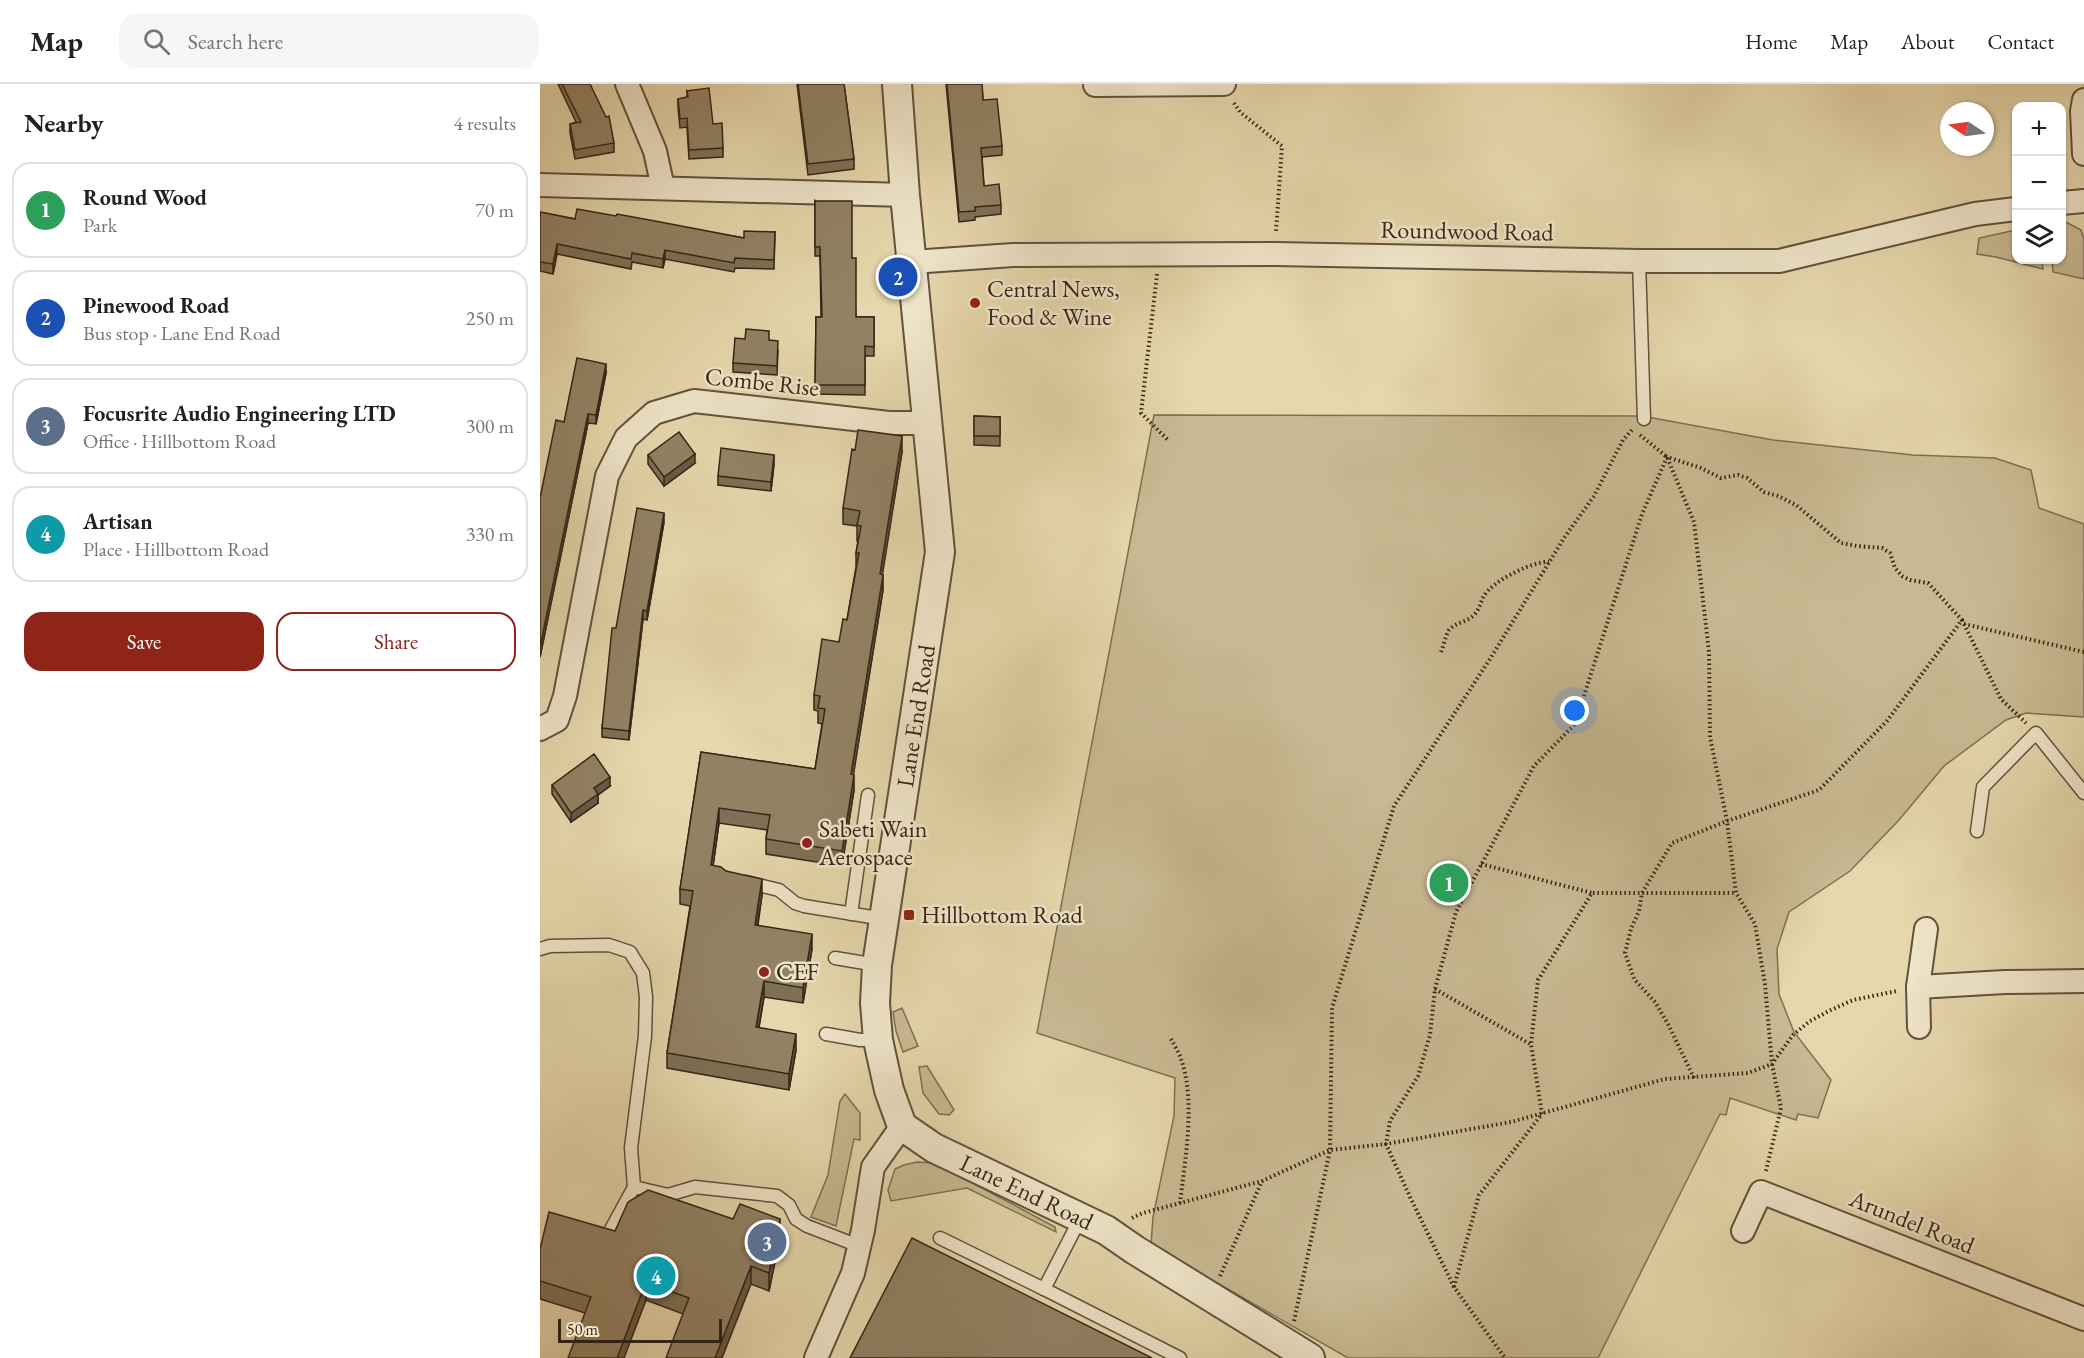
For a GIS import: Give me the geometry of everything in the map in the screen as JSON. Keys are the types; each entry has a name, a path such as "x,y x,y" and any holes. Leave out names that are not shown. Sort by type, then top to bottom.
{"street":[{"path":"627,84 655,151 663,188"},
{"name":"Lane End Road","path":"897,84 905,195 940,552 877,964 875,1003 878,1040 889,1090 902,1126 934,1148 1093,1224 1210,1297 1294,1354"},
{"path":"1095,85 1223,85"},
{"path":"2083,108 2084,154"},
{"path":"540,185 905,195"},
{"path":"2066,203 2084,201"},
{"name":"Roundwood Road","path":"912,262 1013,255 1275,254 1639,261 1779,261 1975,214 2012,209"},
{"name":"Combe Rise","path":"540,729 557,720 565,696 607,476 626,438 654,413 694,401 889,423 927,423"},
{"path":"1919,1027 1918,987 1926,929"},
{"path":"1918,987 2005,982 2084,981"},
{"path":"816,1358 853,1273 860,1246 873,1167 902,1126"},
{"path":"1743,1231 1761,1192"},
{"name":"Arundel Road","path":"1761,1192 2084,1319"}],"lane":[{"path":"1639,261 1644,419"},
{"path":"1977,831 1983,787 2036,733 2084,793"},
{"path":"851,914 868,795"},
{"path":"738,881 779,890 795,903 804,906 885,919"},
{"path":"540,949 550,946 609,945 630,952 643,973 646,997 645,1036 631,1148 634,1187 610,1231"},
{"path":"835,958 877,964"},
{"path":"826,1034 860,1040 878,1040"},
{"path":"634,1187 668,1195 695,1187 777,1196 789,1204 796,1219 807,1226 860,1246"},
{"path":"1044,1289 1093,1224"},
{"path":"940,1238 1180,1358"}],"path":[{"path":"1223,85 1240,112 1282,146 1275,254"},
{"path":"1160,255 1141,413 1168,441"},
{"path":"1294,1354 1330,1150 1332,1008 1394,806 1490,659 1549,562 1594,496 1623,440 1644,419"},
{"path":"1634,429 1667,457 1701,468 1722,478 1738,475 1747,478 1764,492 1796,505 1841,543 1882,548 1890,553 1895,568 1902,576 1928,583 1963,622 2001,699 2036,733"},
{"path":"1667,457 1694,522 1709,652 1710,737 1727,821 1736,892 1755,924 1765,984 1772,1064 1781,1108 1761,1192"},
{"path":"1505,1358 1454,1287 1410,1197 1386,1144 1390,1121 1418,1076 1430,1035 1435,989 1456,912 1534,766 1575,724 1642,514 1667,457"},
{"path":"1441,652 1449,631 1472,617 1479,609 1486,593 1533,564 1549,562"},
{"path":"1963,622 2084,652"},
{"path":"1694,1078 1668,1024 1654,1002 1634,979 1625,953 1642,893 1672,843 1727,821 1819,790 1887,721 1963,622"},
{"path":"1481,864 1592,892 1736,892"},
{"path":"1454,1287 1479,1195 1542,1114 1531,1044 1538,980 1592,892"},
{"path":"1093,1224 1262,1181 1330,1150 1386,1144 1511,1122 1665,1079 1748,1073 1772,1064 1793,1035 1831,1010 1853,1000 1918,987"},
{"path":"1435,989 1531,1044"},
{"path":"1171,1039 1181,1059 1187,1085 1188,1125 1180,1203"},
{"path":"1210,1297 1262,1181"}],"shaded area":[{"path":"2066,222 2081,230 2084,239 2084,279 2053,272 2052,264 2066,264"},
{"path":"2012,231 2012,261 1977,254 1979,238"},
{"path":"2023,264 2042,264 2043,269"},
{"path":"1154,415 1642,416 1773,440 1913,455 1995,458 2031,470 2039,508 2084,524 2084,717 2026,713 2006,720 1944,766 1899,820 1850,871 1789,912 1777,949 1779,994 1794,1032 1831,1080 1818,1118 1798,1114 1796,1120 1730,1098 1726,1115 1720,1114 1598,1358 1348,1358 1151,1245 1153,1217 1174,1116 1175,1078 1037,1033"},
{"path":"902,1008 918,1046 903,1052 893,1012"},
{"path":"927,1066 954,1110 949,1115 939,1114 923,1093 919,1067"},
{"path":"845,1094 860,1113 860,1140 854,1139 836,1226 811,1217 828,1175 840,1101"},
{"path":"917,1162 935,1163 1055,1227 1056,1232 967,1188 891,1201 888,1190 895,1169"}],"building":[{"path":"562,84 590,84 606,117 609,116 614,143 575,150 570,124 581,122"},
{"path":"798,84 844,84 854,159 808,164"},
{"path":"947,84 982,84 983,100 997,99 1002,146 981,148 984,186 999,184 1001,205 975,207 975,211 959,212"},
{"path":"709,88 713,124 722,123 723,148 689,150 687,118 680,119 678,99 688,97 687,91"},
{"path":"815,201 852,201 852,258 856,258 856,317 874,317 874,347 865,346 865,385 815,385 816,317 822,317 820,247 815,247"},
{"path":"577,209 616,216 617,214 744,238 744,231 775,232 774,260 735,258 734,263 665,250 663,259 632,253 631,259 557,244 553,264 540,262 540,212 575,219"},
{"path":"746,329 769,331 769,340 778,341 777,366 733,363 735,338 745,339"},
{"path":"577,358 606,364 596,415 588,414 540,647 540,498 556,420 564,422"},
{"path":"974,416 1000,417 1000,436 974,436"},
{"path":"858,430 902,436 880,574 883,575 851,774 854,775 842,851 766,839 770,815 719,808 711,865 721,867 726,871 762,879 755,925 812,934 803,988 764,981 756,1027 796,1034 789,1074 667,1053 693,891 680,889 701,752 815,769 825,709 818,708 820,696 814,695 822,639 839,642 843,619 847,620 859,553 856,553 861,526 857,525 860,511 843,508 852,449 855,450"},
{"path":"679,432 695,454 664,477 648,455"},
{"path":"721,448 774,455 771,482 718,476"},
{"path":"637,508 664,513 647,611 643,610 629,731 602,728 612,628 616,628"},
{"path":"594,754 610,777 594,788 598,794 571,813 552,785"},
{"path":"648,1190 733,1219 740,1204 780,1219 769,1273 751,1266 715,1358 666,1358 689,1298 646,1282 617,1358 568,1358 591,1297 540,1281 540,1249 549,1212 615,1231 628,1202"},
{"path":"912,1238 1152,1358 850,1358"}],"place":[{"name":"Pinewood Road","path":"898,277"},
{"name":"Central News, Food & Wine","path":"975,303"},
{"name":"Sabeti Wain Aerospace","path":"807,843"},
{"name":"Round Wood","path":"1449,883"},
{"name":"Hillbottom Road","path":"909,915"},
{"name":"CEF","path":"764,972"},
{"name":"Focusrite Audio Engineering LTD","path":"767,1242"},
{"name":"Artisan","path":"656,1276"}]}
